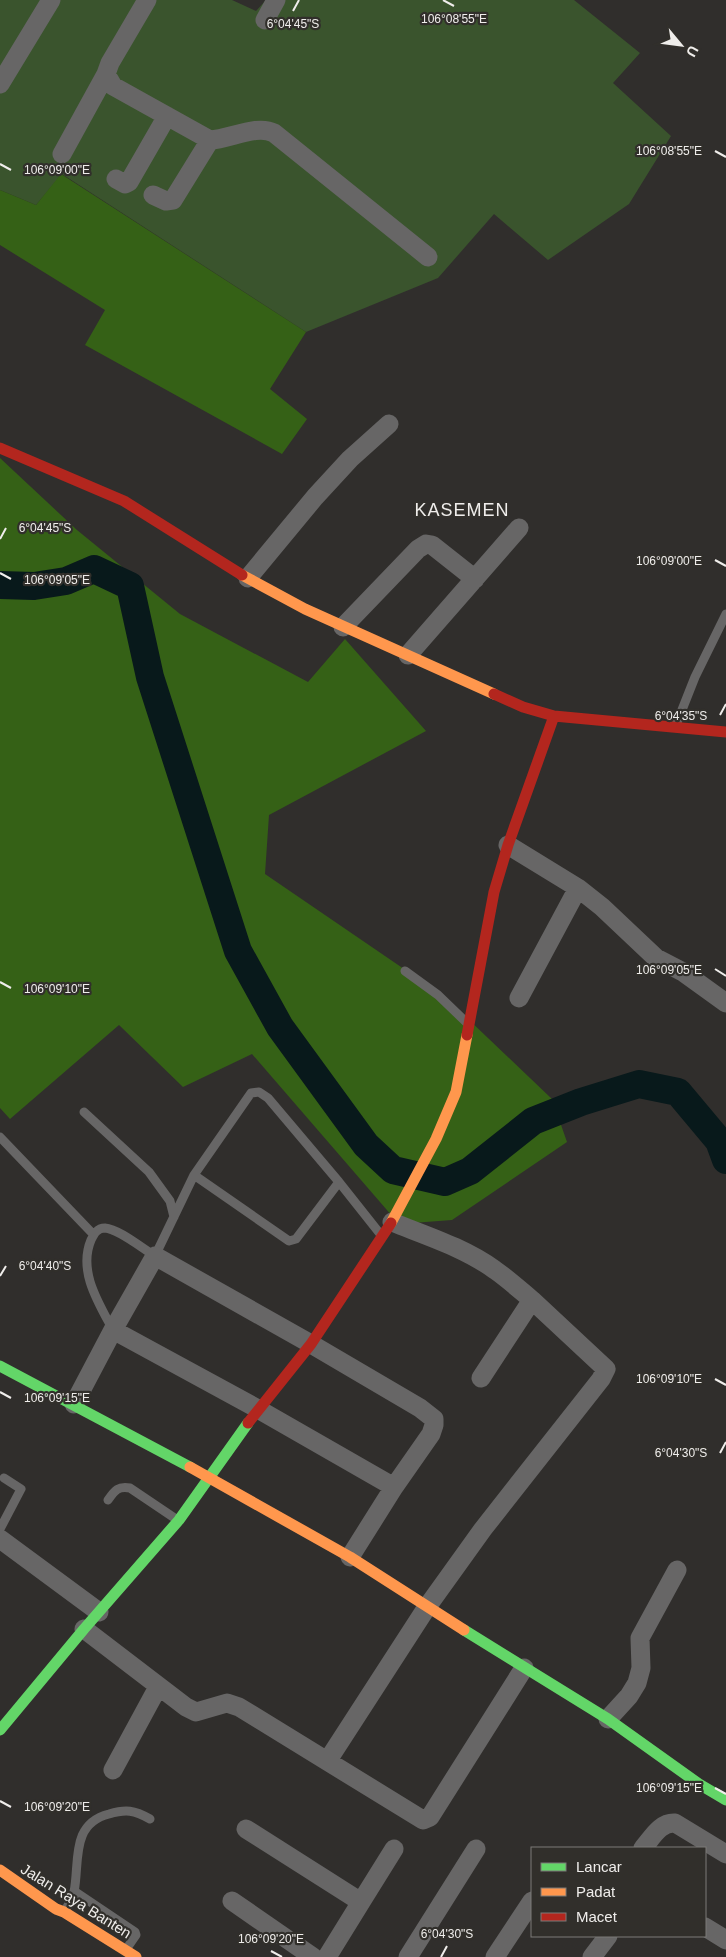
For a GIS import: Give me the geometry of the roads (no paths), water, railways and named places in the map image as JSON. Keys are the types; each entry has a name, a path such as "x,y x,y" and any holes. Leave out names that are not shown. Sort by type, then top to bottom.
{"street":[{"path":"0,84 50,0"},
{"path":"62,154 106,74 110,63 148,0"},
{"path":"265,20 276,0"},
{"path":"106,74 113,86 210,140 261,129 274,133 428,258"},
{"path":"116,179 125,184 129,182 167,116"},
{"path":"153,194 166,201 173,200 210,140"},
{"path":"248,578 315,497 350,459 389,424"},
{"path":"0,448 124,501 248,578 305,609 522,706 554,716 726,732"},
{"path":"408,654 519,528"},
{"path":"343,627 418,549 426,544 432,545 475,579"},
{"path":"0,1730 84,1629 179,1520 258,1409 311,1344 391,1224 436,1138 456,1092 494,892 508,845 554,716"},
{"path":"508,845 578,888 602,907 656,958 683,972 726,1003"},
{"path":"519,998 578,888"},
{"path":"328,1760 427,1607 515,1487 605,1374 606,1369 554,1323 532,1300 496,1270 439,1241 391,1224"},
{"path":"74,1404 155,1256 311,1344 420,1408 434,1419 431,1434 394,1487 350,1557"},
{"path":"481,1378 532,1300"},
{"path":"113,1330 258,1409 394,1487"},
{"path":"0,1366 210,1478 350,1557 608,1719 699,1784 726,1800"},
{"path":"0,1539 99,1612"},
{"path":"608,1719 638,1683 641,1668 640,1638 677,1570"},
{"path":"84,1629 186,1707 196,1712 227,1703 239,1707 328,1760 420,1819 427,1820 524,1668"},
{"path":"113,1770 158,1687"},
{"path":"645,1847 658,1830 665,1825 675,1823 726,1854"},
{"path":"246,1829 361,1902"},
{"path":"327,1957 394,1849"},
{"path":"408,1957 476,1849"},
{"name":"Jalan Raya Banten","path":"2,1875 136,1957"},
{"path":"232,1901 313,1957"},
{"path":"495,1957 531,1903"},
{"path":"706,1928 726,1940"}],"lane":[{"path":"675,726 695,677 726,614"},
{"path":"406,971 438,995 470,1026"},
{"path":"113,1330 96,1297 87,1268 86,1257 93,1234 99,1229 106,1228 117,1232 155,1256 194,1175 251,1093 259,1092 268,1098 339,1182 391,1224"},
{"path":"84,1112 149,1172 170,1201 174,1217"},
{"path":"0,1137 93,1234"},
{"path":"194,1175 289,1241 296,1240 339,1182"},
{"path":"0,1529 21,1489 4,1478"},
{"path":"108,1500 115,1490 122,1486 130,1488 179,1520"},
{"path":"64,1912 74,1891 81,1837 91,1824 104,1815 124,1810 150,1818"},
{"path":"74,1891 135,1932 136,1935 126,1950"}],"waterway":[{"path":"0,585 34,586 66,581 94,569 130,586 150,677 238,951 280,1027 366,1145 393,1170 445,1182 470,1171 533,1121 581,1102 639,1084 678,1092 719,1141 726,1160"}],"district":[{"name":"KASEMEN","path":"462,510"}]}
